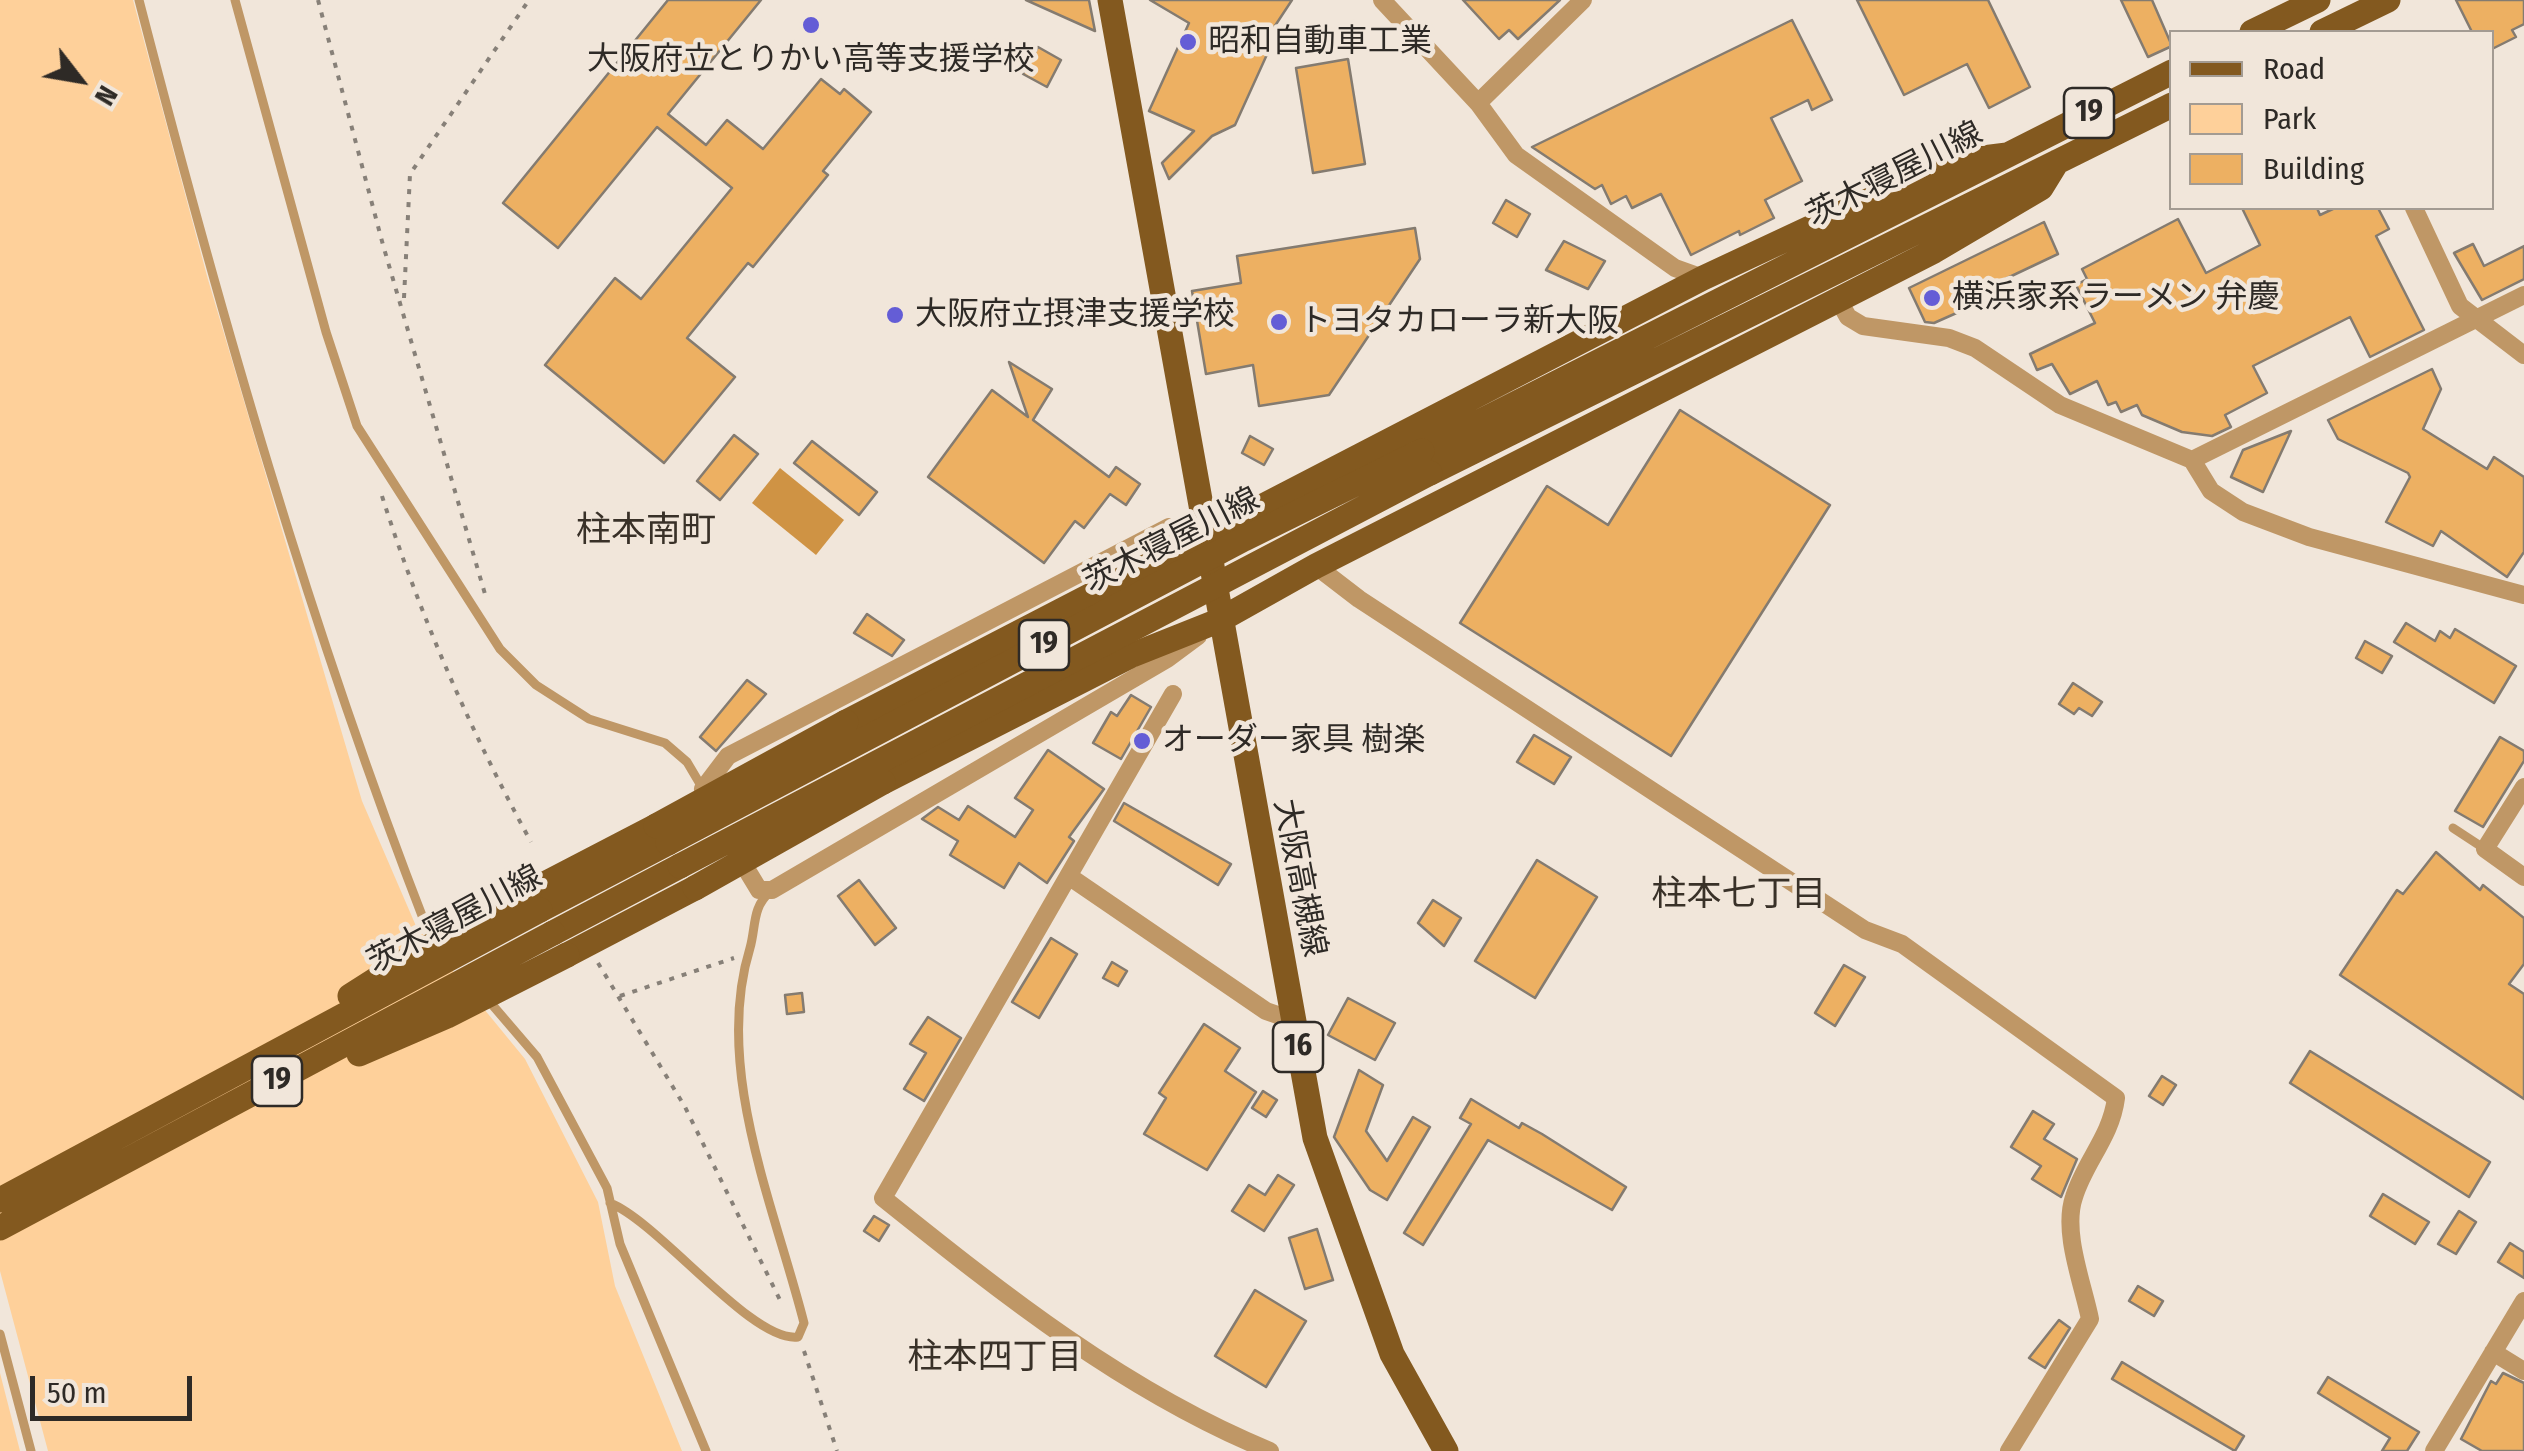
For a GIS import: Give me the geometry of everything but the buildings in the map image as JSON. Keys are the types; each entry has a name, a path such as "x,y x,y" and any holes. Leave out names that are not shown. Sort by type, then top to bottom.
{"main road":[{"name":"大阪高槻線","path":"1110,0 1206,534 1218,621 1315,1138 1392,1354 1446,1451"},
{"path":"2256,30 2318,0"},
{"path":"2330,30 2388,0"},
{"name":"茨木寝屋川線","path":"0,1200 560,944 688,877 1426,462 2169,74"},
{"name":"茨木寝屋川線","path":"0,1228 535,901 662,834 1244,539 1426,462 2169,106"},
{"path":"662,834 846,722 1703,278 1951,162 2007,155"},
{"path":"688,877 1130,656 1218,621 1316,566 1839,301 2041,188 2057,162"}],"street":[{"path":"1382,0 1478,103 1516,155 1676,268 1703,278"},
{"path":"1478,103 1583,0"},
{"path":"2415,210 2460,306 2524,355"},
{"path":"2192,460 2524,294"},
{"path":"1839,301 1848,317 1862,326 1949,338 1975,348 2060,405 2192,460 2211,491 2243,512 2309,537 2524,596"},
{"path":"1206,534 1170,527 728,756 703,789 751,881 758,890 772,890 1167,659 1218,621"},
{"path":"1316,566 1358,600 1865,930 1902,944 2116,1098 2113,1125 2074,1195 2070,1216 2090,1319 2009,1451"},
{"path":"1173,694 883,1198 1036,1316 1127,1379 1182,1411 1270,1451"},
{"path":"2524,787 2485,850 2524,876"},
{"path":"1070,876 1266,1011 1292,1020"},
{"path":"2444,1448 2524,1301"},
{"path":"2493,1352 2524,1371"}],"lane":[{"path":"139,0 205,256 366,773 426,926 537,1058 607,1188 620,1244 706,1451"},
{"path":"235,0 326,332 357,426 500,650 536,686 589,719 665,743 686,762 703,789"},
{"path":"2453,828 2485,850"},
{"path":"610,1203 632,1212 709,1284 778,1335 798,1337 804,1323 742,1090 738,1007 756,908 772,890"},
{"path":"0,1334 31,1451"}],"path":[{"path":"318,0 383,245 404,304 485,594"},
{"path":"404,304 410,174 529,0"},
{"path":"376,482 398,551 486,761 531,842"},
{"path":"620,996 748,954"},
{"path":"595,958 686,1106 798,1337"},
{"path":"809,1362 837,1451"}],"green space":[{"path":"0,0 133,0 207,276 362,801 416,926 525,1059 598,1202 615,1286 682,1451 48,1451 0,1271"},
{"path":"0,1373 20,1451 0,1451"}],"shaded area":[{"path":"780,468 844,520 816,555 752,503"}],"place":[{"name":"大阪府立とりかい高等支援学校","path":"811,25"},
{"name":"昭和自動車工業","path":"1188,42"},
{"name":"横浜家系ラーメン 弁慶","path":"1932,298"},
{"name":"大阪府立摂津支援学校","path":"895,315"},
{"name":"トヨタカローラ新大阪","path":"1279,322"},
{"name":"オーダー家具 樹楽","path":"1142,741"}],"district":[{"name":"柱本南町","path":"646,531"},
{"name":"柱本七丁目","path":"1739,895"},
{"name":"柱本四丁目","path":"995,1358"}]}
